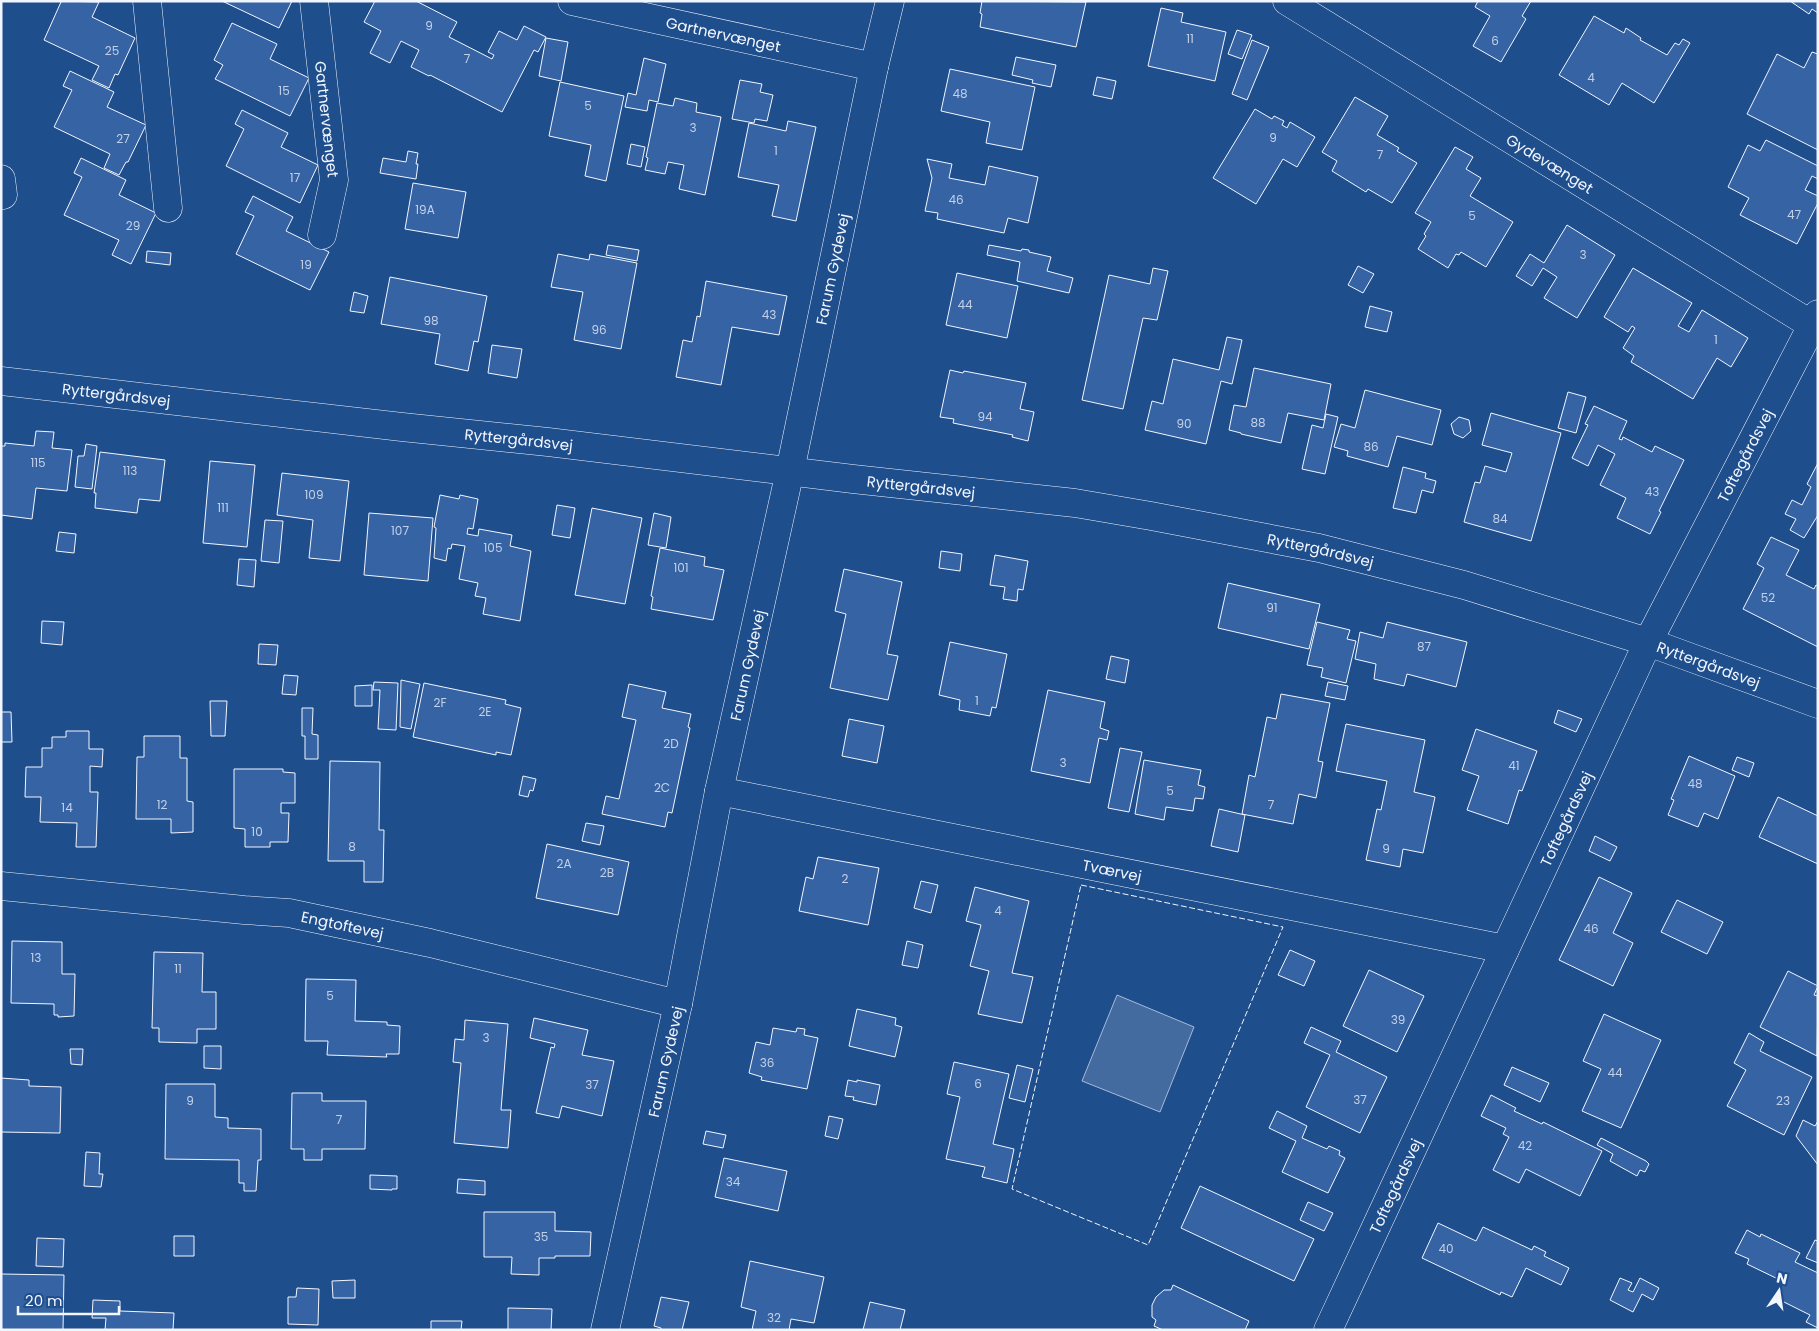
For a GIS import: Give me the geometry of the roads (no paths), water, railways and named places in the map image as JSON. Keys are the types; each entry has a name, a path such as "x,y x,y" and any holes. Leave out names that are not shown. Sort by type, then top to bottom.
{"street":[{"path":"147,1 168,208"},
{"name":"Gartnervænget","path":"314,1 334,180 322,235"},
{"name":"Gartnervænget","path":"572,1 874,67"},
{"name":"Farum Gydevej","path":"606,1330 678,1004 719,791 790,471 874,67 890,1"},
{"name":"Gydevænget","path":"1287,1 1815,320"},
{"name":"Toftegårdsvej","path":"1328,1330 1648,642 1815,320"},
{"name":"Ryttergårdsvej","path":"1,381 1075,503 1301,545 1464,585 1648,642 1818,704"},
{"name":"Tværvej","path":"719,791 1505,949"},
{"name":"Engtoftevej","path":"1,886 289,913 430,944 678,1004"}],"water":[{"path":"1117,995 1194,1027 1160,1112 1082,1081"}]}
